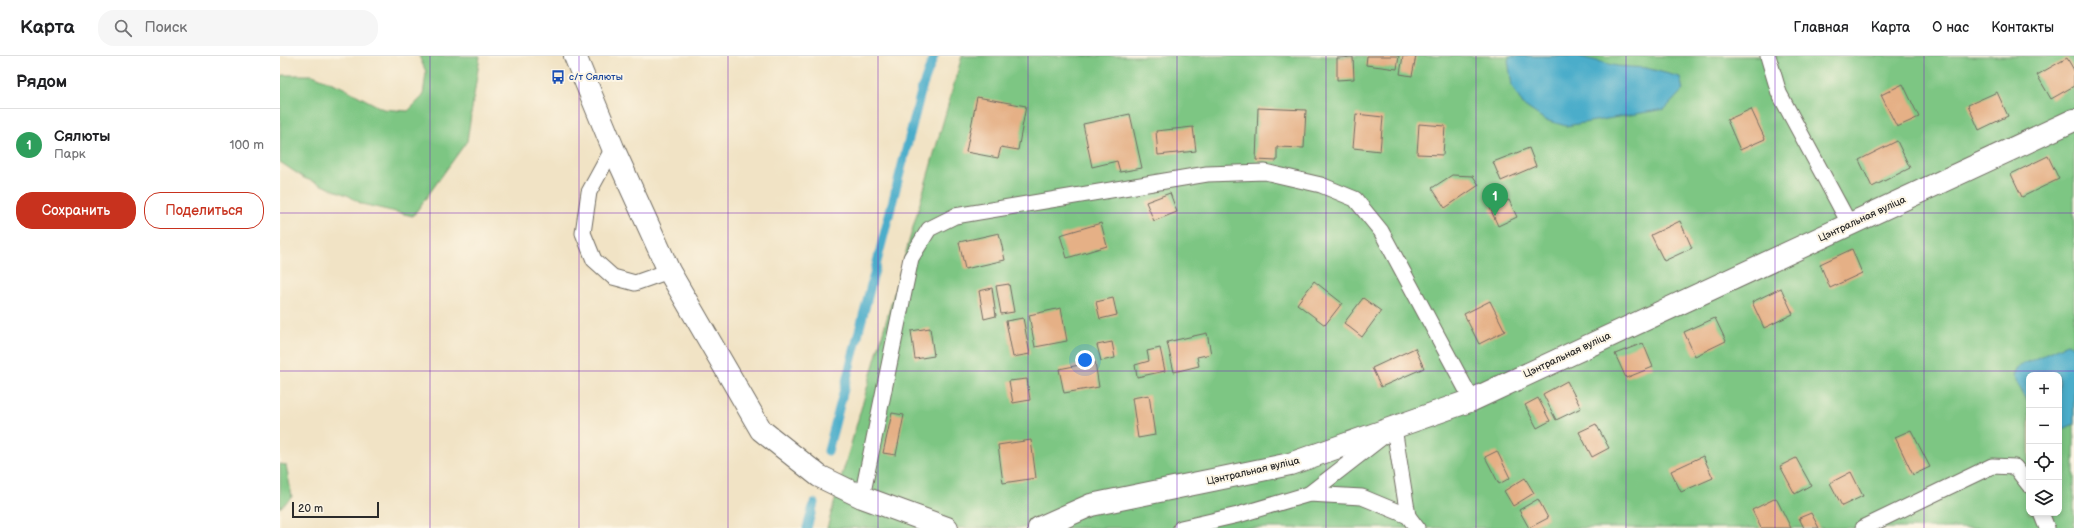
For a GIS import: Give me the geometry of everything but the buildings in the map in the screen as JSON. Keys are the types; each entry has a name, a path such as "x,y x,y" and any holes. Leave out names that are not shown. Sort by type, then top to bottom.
{"street":[{"path":"575,56 613,148 669,271 761,430 819,476 862,497 947,528"},
{"name":"Цэнтральная вуліца","path":"1039,528 1091,505 1290,464 1472,400 2074,120"}],"lane":[{"path":"1768,56 1779,93 1850,225"},
{"path":"613,148 589,192 583,233 594,260 613,277 635,283 669,271"},
{"path":"862,497 911,258 929,229 955,216 1207,174 1265,172 1321,185 1355,199 1381,231 1472,400"},
{"path":"1309,494 1394,428 1408,516 1417,528"},
{"path":"1863,528 1992,466 2015,468 2026,481"},
{"path":"1181,528 1238,515 1309,494 1362,496 1408,516"},
{"path":"2042,516 2048,528"}],"green space":[{"path":"419,56 480,56 467,141 413,216 362,204 349,196 304,178 280,162 280,76 313,75 342,87 383,109 408,111 423,96 426,72"},
{"path":"962,56 2074,56 2074,528 827,528"},
{"path":"280,464 286,465 292,497 280,508"}],"water":[{"path":"1510,56 1577,56 1617,66 1646,68 1680,77 1683,90 1665,109 1566,126 1545,120 1523,105 1512,86 1508,60"},
{"path":"2067,344 2074,347 2074,424 2062,430 2062,372 2026,372 2026,399 2013,376 2017,367"}],"waterway":[{"path":"828,451 922,88 934,56"},
{"path":"807,528 814,503"}],"place":[{"name":"с/т Сялюты","path":"558,77"},
{"name":"Сялюты","path":"1495,216"}]}
